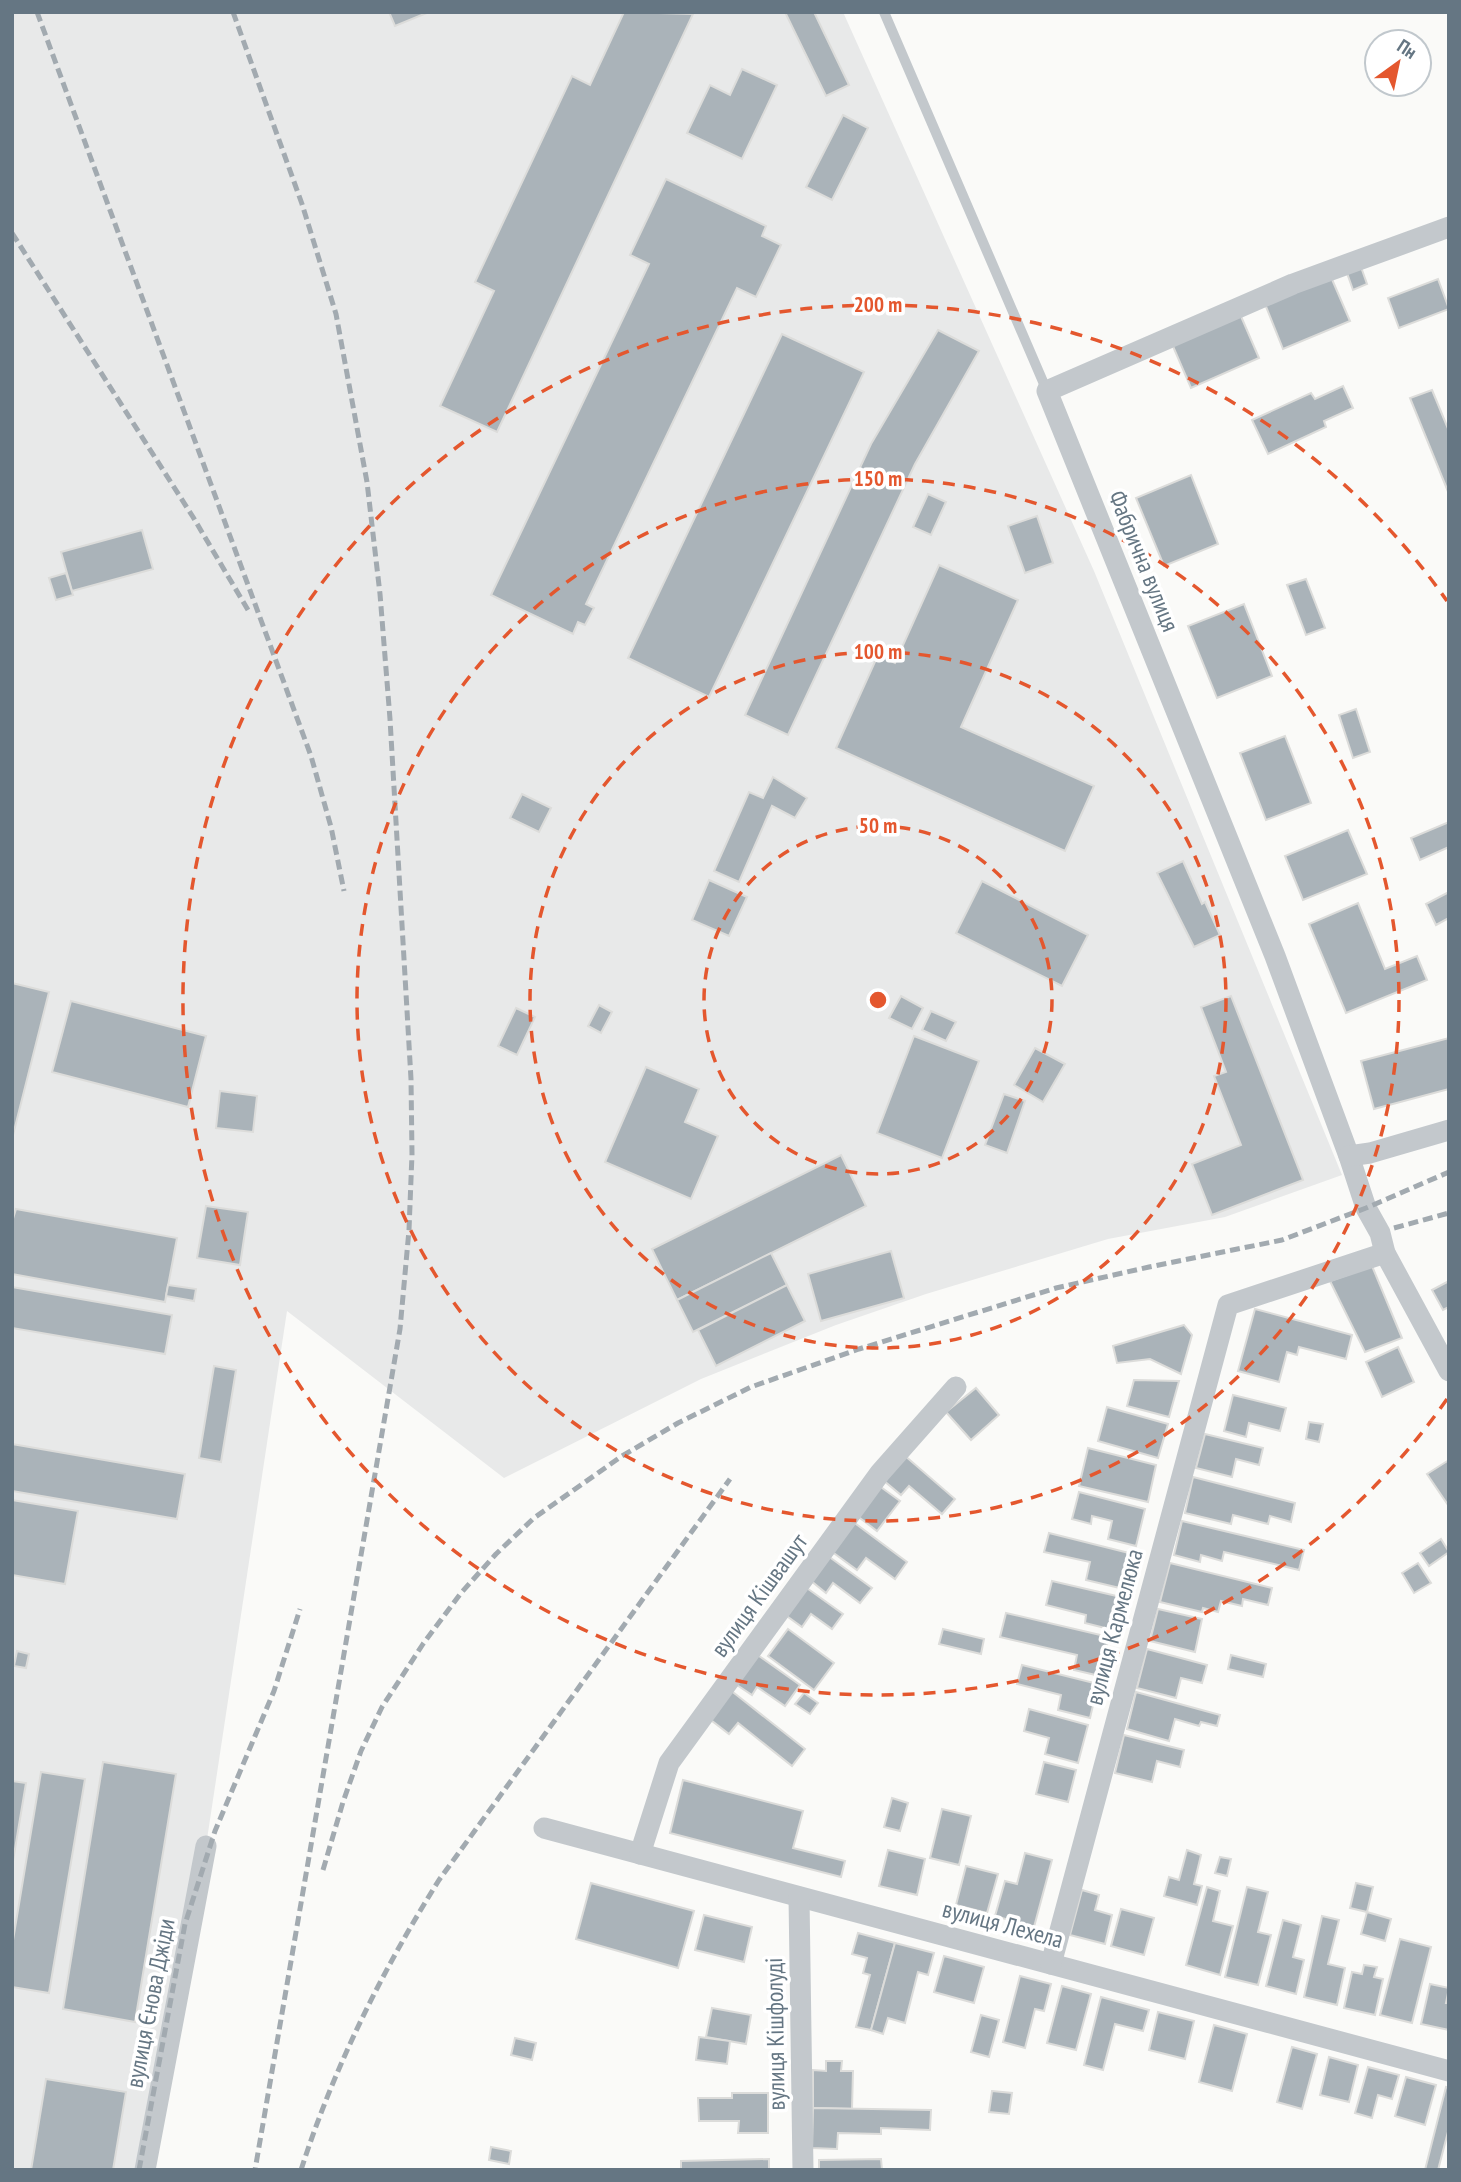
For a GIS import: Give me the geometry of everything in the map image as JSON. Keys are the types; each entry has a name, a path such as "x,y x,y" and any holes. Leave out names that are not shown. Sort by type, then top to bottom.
{"street":[{"path":"1047,391 1293,284 1449,227"},
{"name":"Фабрична вулиця","path":"1047,391 1275,956 1366,1208 1380,1233 1385,1253 1449,1371"},
{"path":"1349,1156 1370,1153 1449,1130"},
{"name":"вулиця Кармелюка","path":"1051,1964 1228,1304 1385,1253"},
{"name":"вулиця Кішвашут","path":"640,1854 669,1763 880,1473 956,1387"},
{"name":"вулиця Лехела","path":"544,1828 1449,2071"},
{"name":"вулиця Єнова Джіди","path":"145,2170 206,1846"},
{"name":"вулиця Кішфолуді","path":"799,1897 803,2170"}],"lane":[{"path":"884,12 1047,391"}],"shaded area":[{"path":"12,12 843,12 1094,571 1342,1175 1225,1217 1108,1239 926,1294 836,1325 701,1379 504,1478 287,1311 206,1846 145,2170 12,2170"}],"building":[{"path":"389,12 429,12 395,26"},
{"path":"624,12 693,14 497,432 440,406 494,291 475,282 572,76 590,85"},
{"path":"785,12 814,12 849,85 826,96"},
{"path":"742,69 777,85 742,159 687,133 710,85 730,95"},
{"path":"843,115 868,128 832,200 806,187"},
{"path":"666,179 766,226 762,236 781,245 756,297 737,288 586,604 594,608 585,625 578,622 573,634 491,595 649,264 630,255"},
{"path":"1361,267 1367,284 1353,290 1347,273"},
{"path":"1331,277 1350,321 1283,349 1265,304"},
{"path":"1438,279 1449,309 1399,328 1388,298"},
{"path":"1240,314 1259,358 1191,388 1172,344"},
{"path":"938,330 979,351 915,464 788,735 745,715 871,444"},
{"path":"782,334 864,372 709,697 628,658"},
{"path":"1343,386 1353,408 1324,421 1326,427 1268,454 1252,420 1311,393 1315,399"},
{"path":"1432,390 1449,431 1449,494 1410,398"},
{"path":"1191,475 1218,544 1164,566 1136,498"},
{"path":"928,494 946,502 931,535 913,527"},
{"path":"1037,516 1053,563 1025,573 1008,526"},
{"path":"142,530 153,569 72,591 61,552"},
{"path":"939,565 1018,600 961,727 1094,786 1065,851 836,748 878,655 895,663"},
{"path":"66,573 73,595 56,600 49,578"},
{"path":"1306,579 1325,628 1306,635 1287,585"},
{"path":"1244,604 1272,676 1217,698 1188,626"},
{"path":"1356,709 1370,752 1353,758 1339,715"},
{"path":"1285,736 1311,803 1266,820 1240,753"},
{"path":"773,777 807,798 795,818 772,806 739,882 714,871 749,792 763,798"},
{"path":"522,794 551,808 539,832 510,818"},
{"path":"1449,822 1449,847 1420,860 1411,838"},
{"path":"1348,830 1367,874 1303,900 1285,856"},
{"path":"1183,861 1202,904 1205,902 1220,935 1194,947 1157,873"},
{"path":"709,880 747,897 729,936 692,920"},
{"path":"982,881 1088,935 1062,986 956,933"},
{"path":"1449,892 1449,918 1436,925 1426,904"},
{"path":"1358,903 1385,969 1417,956 1427,980 1346,1013 1309,924"},
{"path":"12,983 49,992 12,1139"},
{"path":"901,996 923,1008 912,1029 889,1018"},
{"path":"1231,996 1303,1180 1212,1215 1192,1164 1241,1145 1214,1076 1226,1072 1201,1007"},
{"path":"71,1001 206,1036 188,1107 52,1072"},
{"path":"599,1005 612,1012 601,1033 588,1026"},
{"path":"516,1008 535,1017 517,1055 498,1046"},
{"path":"931,1011 956,1022 946,1041 922,1030"},
{"path":"914,1036 979,1061 942,1158 877,1133"},
{"path":"1449,1038 1449,1089 1374,1109 1361,1061"},
{"path":"1035,1048 1065,1064 1043,1102 1014,1085"},
{"path":"646,1067 699,1089 685,1122 718,1136 691,1199 605,1162"},
{"path":"220,1091 257,1096 253,1132 216,1128"},
{"path":"1004,1094 1025,1101 1007,1153 985,1145"},
{"path":"841,1155 866,1206 677,1300 652,1249"},
{"path":"206,1206 248,1212 240,1265 197,1258"},
{"path":"16,1209 177,1238 165,1302 12,1274 12,1222"},
{"path":"891,1251 904,1298 821,1321 808,1274"},
{"path":"771,1253 787,1285 693,1332 677,1300"},
{"path":"1372,1266 1402,1338 1365,1352 1330,1281"},
{"path":"1449,1281 1449,1307 1443,1310 1432,1290"},
{"path":"168,1285 196,1289 194,1301 166,1296"},
{"path":"787,1285 805,1321 716,1366 698,1330"},
{"path":"12,1287 172,1315 165,1354 12,1328"},
{"path":"1255,1309 1352,1335 1346,1359 1299,1347 1297,1355 1287,1352 1279,1382 1238,1371"},
{"path":"1184,1325 1192,1335 1181,1374 1150,1359 1117,1363 1113,1346"},
{"path":"1398,1347 1414,1382 1382,1397 1366,1362"},
{"path":"214,1366 236,1370 221,1462 199,1458"},
{"path":"1134,1380 1179,1381 1169,1417 1127,1406"},
{"path":"976,1388 999,1415 971,1440 946,1412"},
{"path":"1233,1395 1286,1408 1280,1431 1249,1423 1246,1437 1224,1431"},
{"path":"1107,1407 1168,1424 1158,1458 1098,1441"},
{"path":"1309,1422 1323,1424 1319,1442 1306,1439"},
{"path":"1205,1434 1263,1448 1259,1465 1236,1459 1232,1477 1196,1468"},
{"path":"12,1444 185,1474 177,1519 12,1491"},
{"path":"1088,1448 1156,1465 1148,1502 1079,1486"},
{"path":"904,1455 955,1499 942,1514 909,1486 901,1495 883,1480"},
{"path":"1449,1460 1449,1505 1448,1505 1427,1474"},
{"path":"1193,1477 1295,1503 1291,1522 1270,1516 1268,1524 1233,1515 1231,1524 1185,1513"},
{"path":"878,1485 900,1501 877,1531 856,1515"},
{"path":"1079,1492 1145,1509 1136,1546 1108,1539 1112,1521 1092,1516 1091,1524 1072,1519"},
{"path":"12,1500 78,1511 65,1584 12,1575"},
{"path":"852,1521 907,1562 895,1579 866,1558 857,1570 831,1551"},
{"path":"1182,1521 1304,1550 1299,1570 1224,1552 1222,1561 1201,1555 1200,1562 1174,1555"},
{"path":"1049,1533 1133,1554 1124,1589 1086,1580 1090,1562 1044,1552"},
{"path":"1441,1539 1449,1552 1429,1566 1420,1553"},
{"path":"828,1556 872,1588 860,1603 833,1583 826,1593 810,1580"},
{"path":"1170,1563 1272,1588 1268,1605 1243,1599 1242,1606 1221,1601 1218,1612 1203,1608 1202,1612 1160,1602"},
{"path":"1418,1563 1431,1583 1414,1593 1402,1573"},
{"path":"1052,1581 1121,1597 1113,1630 1085,1623 1086,1615 1046,1605"},
{"path":"804,1586 843,1614 832,1629 811,1614 802,1627 784,1614"},
{"path":"1158,1609 1202,1619 1195,1652 1150,1641"},
{"path":"1006,1613 1109,1637 1100,1676 1074,1670 1077,1655 1000,1637"},
{"path":"788,1629 834,1663 814,1690 768,1656"},
{"path":"943,1629 984,1639 981,1654 939,1644"},
{"path":"1147,1649 1207,1665 1202,1683 1181,1678 1176,1698 1137,1688"},
{"path":"17,1651 29,1654 26,1668 14,1666"},
{"path":"755,1653 800,1685 785,1706 757,1687 752,1695 734,1683"},
{"path":"1231,1655 1266,1664 1263,1677 1228,1669"},
{"path":"1022,1665 1098,1684 1090,1718 1058,1710 1061,1695 1017,1684"},
{"path":"729,1689 805,1749 792,1766 738,1723 729,1734 707,1717"},
{"path":"1136,1692 1220,1715 1217,1726 1201,1722 1199,1726 1175,1719 1169,1741 1127,1729"},
{"path":"804,1693 818,1703 810,1714 795,1704"},
{"path":"1029,1709 1088,1725 1078,1763 1045,1754 1049,1738 1024,1731"},
{"path":"1124,1735 1184,1750 1180,1767 1157,1761 1152,1782 1115,1773"},
{"path":"103,1762 176,1774 135,2022 63,2009"},
{"path":"1044,1762 1076,1770 1068,1802 1036,1794"},
{"path":"41,1772 85,1779 49,1993 12,1987 12,1946"},
{"path":"683,1780 803,1811 793,1848 845,1861 841,1877 670,1833"},
{"path":"12,1781 26,1783 12,1867"},
{"path":"892,1798 908,1803 900,1831 884,1827"},
{"path":"942,1809 971,1816 959,1865 930,1858"},
{"path":"888,1850 925,1859 917,1895 879,1886"},
{"path":"1187,1850 1201,1855 1194,1884 1202,1886 1197,1905 1164,1896 1169,1877 1179,1880"},
{"path":"1025,1853 1052,1860 1034,1927 995,1916 1005,1881 1017,1884"},
{"path":"1220,1857 1231,1859 1227,1876 1215,1873"},
{"path":"966,1866 998,1874 987,1913 956,1905"},
{"path":"591,1883 694,1911 678,1968 576,1939"},
{"path":"1356,1883 1373,1887 1367,1912 1350,1908"},
{"path":"1207,1887 1220,1891 1213,1921 1233,1926 1220,1975 1186,1965"},
{"path":"1247,1887 1268,1892 1258,1932 1271,1935 1258,1985 1225,1977"},
{"path":"1082,1890 1099,1895 1095,1910 1112,1915 1105,1944 1070,1935"},
{"path":"1121,1909 1154,1918 1144,1955 1111,1946"},
{"path":"1367,1912 1391,1919 1385,1941 1361,1934"},
{"path":"704,1915 752,1927 744,1962 695,1950"},
{"path":"1322,1916 1339,1920 1328,1964 1345,1968 1337,2005 1304,1997"},
{"path":"1283,1920 1301,1925 1293,1957 1304,1960 1296,1994 1266,1986"},
{"path":"858,1933 895,1943 871,2030 856,2027 870,1975 863,1973 867,1958 852,1954"},
{"path":"1400,1939 1431,1947 1412,2023 1380,2015"},
{"path":"895,1943 934,1953 928,1975 918,1972 905,2023 888,2018 883,2034 871,2030"},
{"path":"944,1956 984,1967 974,2003 934,1992"},
{"path":"1364,1965 1377,1967 1374,1977 1383,1979 1375,2015 1344,2008 1352,1972 1362,1974"},
{"path":"1020,1976 1051,1984 1044,2011 1035,2009 1025,2048 1003,2042"},
{"path":"1430,1984 1449,1988 1446,2003 1449,2003 1449,2030 1421,2024"},
{"path":"1062,1986 1091,1994 1076,2050 1047,2043"},
{"path":"1101,1997 1149,2010 1143,2031 1115,2024 1103,2070 1084,2065"},
{"path":"712,2008 751,2015 746,2044 706,2037"},
{"path":"1158,2012 1194,2021 1185,2059 1149,2050"},
{"path":"981,2015 999,2020 989,2057 971,2052"},
{"path":"1214,2025 1247,2034 1232,2091 1199,2082"},
{"path":"699,2037 730,2041 727,2064 696,2060"},
{"path":"515,2038 536,2043 532,2060 511,2055"},
{"path":"1292,2047 1317,2054 1302,2109 1277,2102"},
{"path":"1329,2057 1358,2065 1349,2102 1320,2095"},
{"path":"826,2061 842,2061 841,2071 853,2071 852,2109 813,2108 813,2070 826,2071"},
{"path":"1368,2067 1399,2075 1392,2099 1378,2095 1372,2118 1355,2113"},
{"path":"1406,2077 1436,2085 1425,2125 1395,2116"},
{"path":"46,2079 126,2092 113,2170 31,2170"},
{"path":"1446,2087 1449,2088 1449,2128 1438,2170 1425,2170"},
{"path":"992,2091 1012,2093 1009,2114 989,2112"},
{"path":"732,2093 768,2093 768,2133 738,2133 739,2121 699,2121 698,2098 732,2098"},
{"path":"813,2108 931,2110 930,2130 881,2128 881,2134 838,2133 837,2149 812,2148"},
{"path":"491,2147 511,2151 509,2164 489,2160"},
{"path":"769,2159 769,2170 681,2170 681,2161"},
{"path":"881,2159 882,2170 819,2170 819,2160"}],"railway":[{"path":"37,12 311,756 331,827 344,891"},
{"path":"233,12 302,204 336,314 367,482 380,594 390,719 411,1079 412,1154 409,1230 400,1329 255,2170"},
{"path":"12,233 193,517 248,610"},
{"path":"323,1870 361,1751 382,1707 423,1644 461,1593 496,1554 534,1518 622,1456 678,1423 751,1387 859,1349 1056,1288 1282,1240 1449,1172"},
{"path":"1394,1228 1449,1213"},
{"path":"301,2170 328,2094 361,2020 398,1949 439,1880 730,1479"},
{"path":"139,2170 185,1924 215,1831 274,1691 300,1609"}]}
